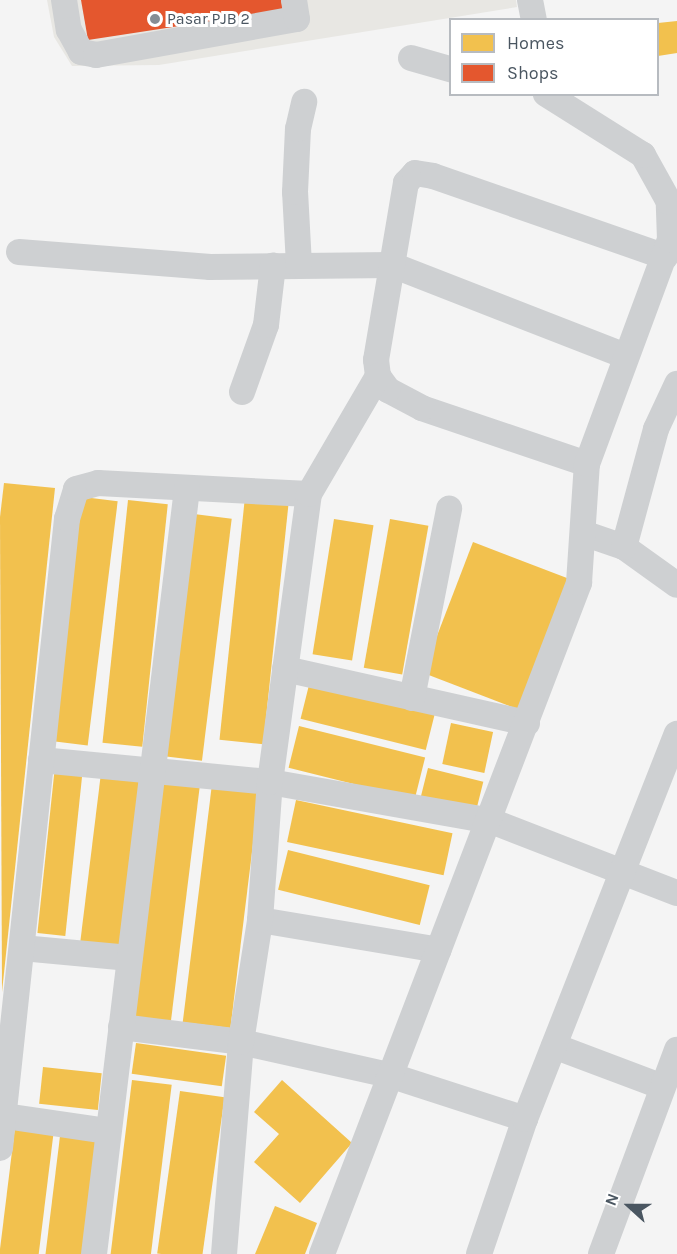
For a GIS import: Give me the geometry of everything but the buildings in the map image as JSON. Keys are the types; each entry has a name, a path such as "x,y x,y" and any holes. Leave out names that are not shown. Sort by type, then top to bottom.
{"street":[{"path":"64,0 69,30 81,52 96,56 297,19 294,0"},
{"path":"530,0 534,18"},
{"path":"411,58 449,69"},
{"path":"322,1254 388,1075 490,821 579,583 587,464 670,240 669,202 643,155 553,96"},
{"path":"242,392 286,265 295,192 298,129 304,102"},
{"path":"587,464 422,408 388,390 378,376 376,360 400,200 415,173 665,257"},
{"path":"19,252 210,267 392,265 626,356"},
{"path":"224,1254 241,1042 260,920 270,782 309,494 378,376"},
{"path":"624,547 656,429 677,384"},
{"path":"0,1148 67,519 76,489 98,483 309,494"},
{"path":"94,1254 155,773 187,489"},
{"path":"412,698 449,509"},
{"path":"583,533 624,547 677,585"},
{"path":"285,669 527,723"},
{"path":"479,1254 525,1119 677,734"},
{"path":"41,760 155,773 270,782 490,821 677,893"},
{"path":"260,920 439,950"},
{"path":"22,948 130,958"},
{"path":"121,1027 241,1042 388,1075 525,1119"},
{"path":"554,1046 663,1087"},
{"path":"601,1254 677,1050"},
{"path":"5,1116 108,1131"}],"shaded area":[{"path":"47,0 516,0 517,7 159,65 72,66 54,37"}],"place":[{"name":"Pasar PJB 2","path":"155,19"}]}
